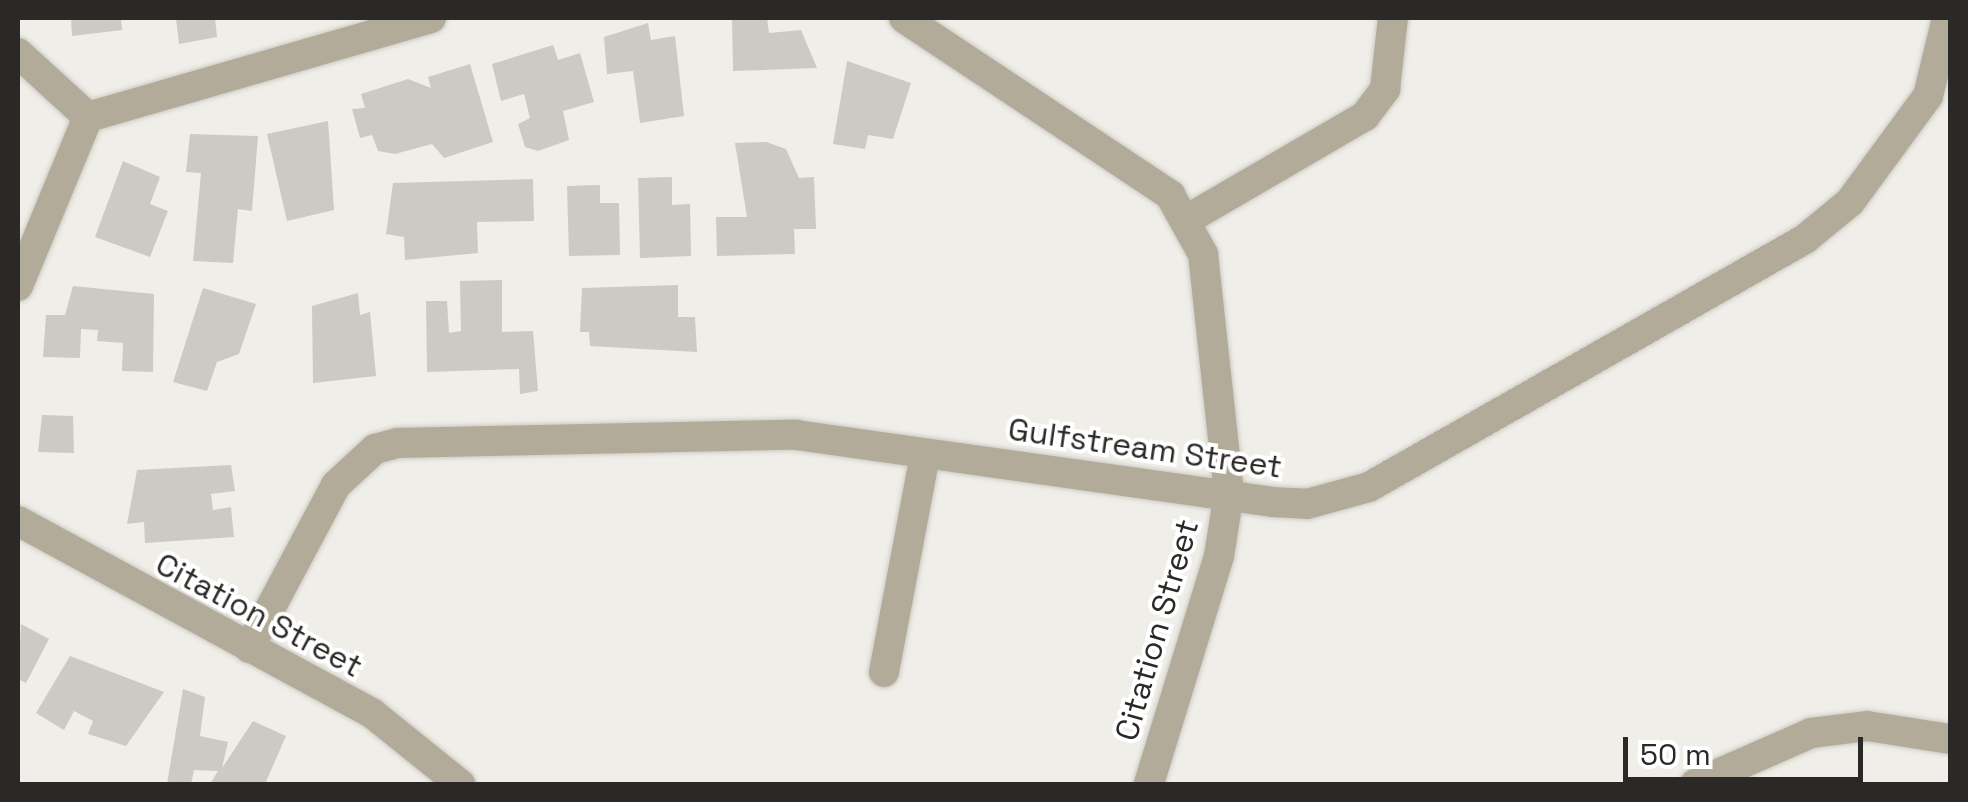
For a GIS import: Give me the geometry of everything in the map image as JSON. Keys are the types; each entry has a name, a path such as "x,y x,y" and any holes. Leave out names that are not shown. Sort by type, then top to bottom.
{"street":[{"path":"88,117 430,18"},
{"path":"904,18 1170,195 1188,219 1365,116 1385,88 1392,18"},
{"name":"Gulfstream Street","path":"250,648 336,485 375,449 398,442 754,433 1307,504 1370,487 1805,238 1850,202 1928,96 1947,18"},
{"path":"18,53 88,117"},
{"path":"18,286 88,117"},
{"name":"Citation Street","path":"1149,784 1220,556 1229,493 1203,254 1188,219"},
{"path":"884,672 926,454"},
{"name":"Citation Street","path":"18,521 372,714 460,784"},
{"path":"1695,784 1811,733 1867,726 1950,739"}],"building":[{"path":"71,18 121,18 122,30 72,36"},
{"path":"176,18 215,18 217,37 179,44"},
{"path":"732,18 767,18 769,33 801,30 817,68 733,71"},
{"path":"648,23 651,40 675,36 684,116 640,123 633,71 607,74 604,37"},
{"path":"553,45 558,60 580,53 594,102 563,111 569,140 538,151 525,147 518,124 530,118 524,94 501,101 492,64"},
{"path":"847,61 911,83 893,139 868,135 865,149 833,144"},
{"path":"470,64 493,142 444,158 432,144 395,154 378,151 372,135 360,138 352,109 365,108 361,94 408,79 431,88 428,77"},
{"path":"328,121 334,210 287,221 267,134"},
{"path":"190,134 258,136 252,211 238,209 233,263 193,261 201,173 186,172"},
{"path":"766,142 786,149 799,178 814,177 816,229 794,229 795,254 717,256 716,217 747,217 735,143"},
{"path":"123,161 160,177 150,204 168,211 150,257 95,237"},
{"path":"672,177 672,205 690,204 691,256 640,258 638,178"},
{"path":"533,179 534,221 477,222 478,253 405,260 404,237 386,234 393,183"},
{"path":"600,185 600,203 619,203 620,255 569,256 567,186"},
{"path":"502,280 502,332 533,331 538,391 520,394 519,369 427,372 426,301 447,301 449,333 461,331 460,281"},
{"path":"678,285 678,317 695,317 697,352 590,346 589,332 580,332 582,288"},
{"path":"73,286 154,294 153,372 122,371 123,343 97,341 98,330 81,329 80,358 43,357 46,315 65,315"},
{"path":"203,288 256,304 239,354 217,362 207,391 173,382"},
{"path":"358,293 360,315 370,312 376,376 313,383 312,306"},
{"path":"42,415 73,416 74,453 38,452"},
{"path":"231,465 235,491 211,494 213,510 231,507 234,537 145,543 144,522 127,524 137,470"},
{"path":"21,624 49,639 26,683 18,679"},
{"path":"70,656 164,692 126,746 88,734 93,721 74,711 64,730 36,713"},
{"path":"183,689 205,697 200,736 228,742 222,768 253,721 286,736 265,784 210,784 218,771 194,770 191,784 167,784"}]}
